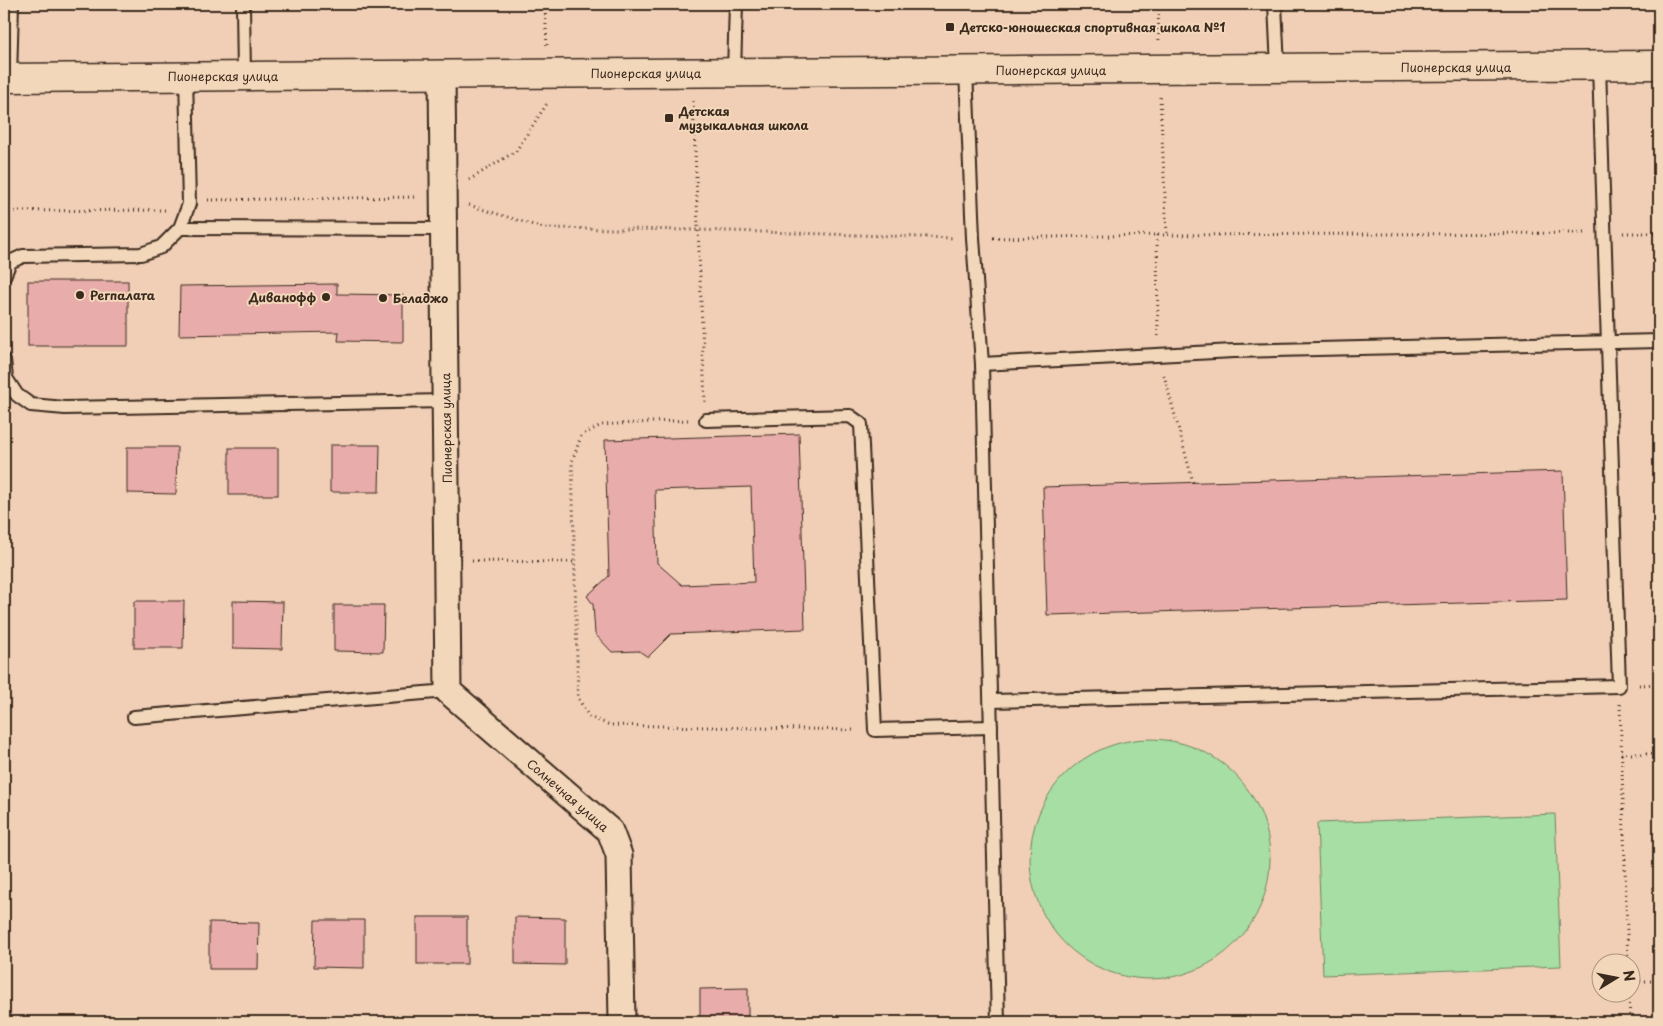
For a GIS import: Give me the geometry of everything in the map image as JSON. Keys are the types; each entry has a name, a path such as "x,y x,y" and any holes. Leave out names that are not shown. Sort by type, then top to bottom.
{"main road":[{"name":"Пионерская улица","path":"7,78 1659,65"}],"street":[{"name":"Пионерская улица","path":"442,74 448,691"},
{"name":"Солнечная улица","path":"448,691 610,830 619,855 622,1022"}],"lane":[{"path":"7,78 12,4"},
{"path":"243,4 244,76"},
{"path":"734,72 736,4"},
{"path":"1275,4 1278,68"},
{"path":"990,701 1619,686 1599,66"},
{"path":"966,70 973,238 982,364 998,1022"},
{"path":"4,276 10,262 24,256 141,254 161,247 180,228 189,204 186,76"},
{"path":"180,228 444,229"},
{"path":"982,364 1234,351 1659,341"},
{"path":"4,360 6,378 17,395 31,405 65,408 445,401"},
{"path":"706,420 850,416 861,424 875,730 992,727"},
{"path":"134,717 448,691"}],"path":[{"path":"243,4 307,4"},
{"path":"443,197 516,151 549,101 545,4"},
{"path":"1158,4 1159,69 1167,235"},
{"path":"692,72 706,420 601,425 581,436 572,462 578,698 589,717 610,725 875,730"},
{"path":"393,198 443,197 544,228 697,230 973,238 1167,235 1659,233"},
{"path":"447,561 574,562"},
{"path":"1619,686 1628,954"},
{"path":"1621,754 1659,754"},
{"path":"1640,981 1659,981"},
{"path":"1629,1004 1630,1022"}],"green space":[{"path":"1138,739 1162,739 1185,744 1207,753 1235,774 1250,792 1261,813 1268,836 1270,859 1268,882 1261,905 1250,926 1235,944 1207,965 1185,974 1162,979 1138,979 1115,974 1093,965 1074,952 1057,935 1044,916 1035,894 1030,871 1030,847 1035,824 1044,802 1057,783 1074,766 1093,753 1115,744"},
{"path":"1555,814 1561,966 1323,975 1317,823"}],"building":[{"path":"28,281 128,281 128,346 28,346"},
{"path":"337,284 337,294 403,295 403,342 338,341 339,332 179,335 180,286"},
{"path":"799,434 805,629 671,634 648,657 639,651 612,652 595,634 593,604 587,596 609,576 605,440","holes":["751,487 754,582 682,585 657,563 655,490"]},
{"path":"330,445 380,445 379,492 330,492"},
{"path":"127,447 177,447 176,494 127,493"},
{"path":"229,448 278,448 278,495 229,495"},
{"path":"1563,471 1567,600 1047,615 1043,487"},
{"path":"134,601 184,601 183,648 134,648"},
{"path":"233,601 283,602 282,649 233,648"},
{"path":"334,605 384,605 383,652 334,651"},
{"path":"417,917 467,917 467,964 417,964"},
{"path":"515,917 565,918 565,965 515,964"},
{"path":"315,920 364,920 364,968 314,967"},
{"path":"209,922 259,923 258,969 209,969"},
{"path":"748,988 748,1022 700,1022 700,989"}],"place":[{"name":"Детско-юношеская спортивная школа №1","path":"950,27"},
{"name":"Детская музыкальная школа","path":"669,118"},
{"name":"Регпалата","path":"80,295"},
{"name":"Диванофф","path":"326,297"},
{"name":"Беладжо","path":"383,298"}]}
